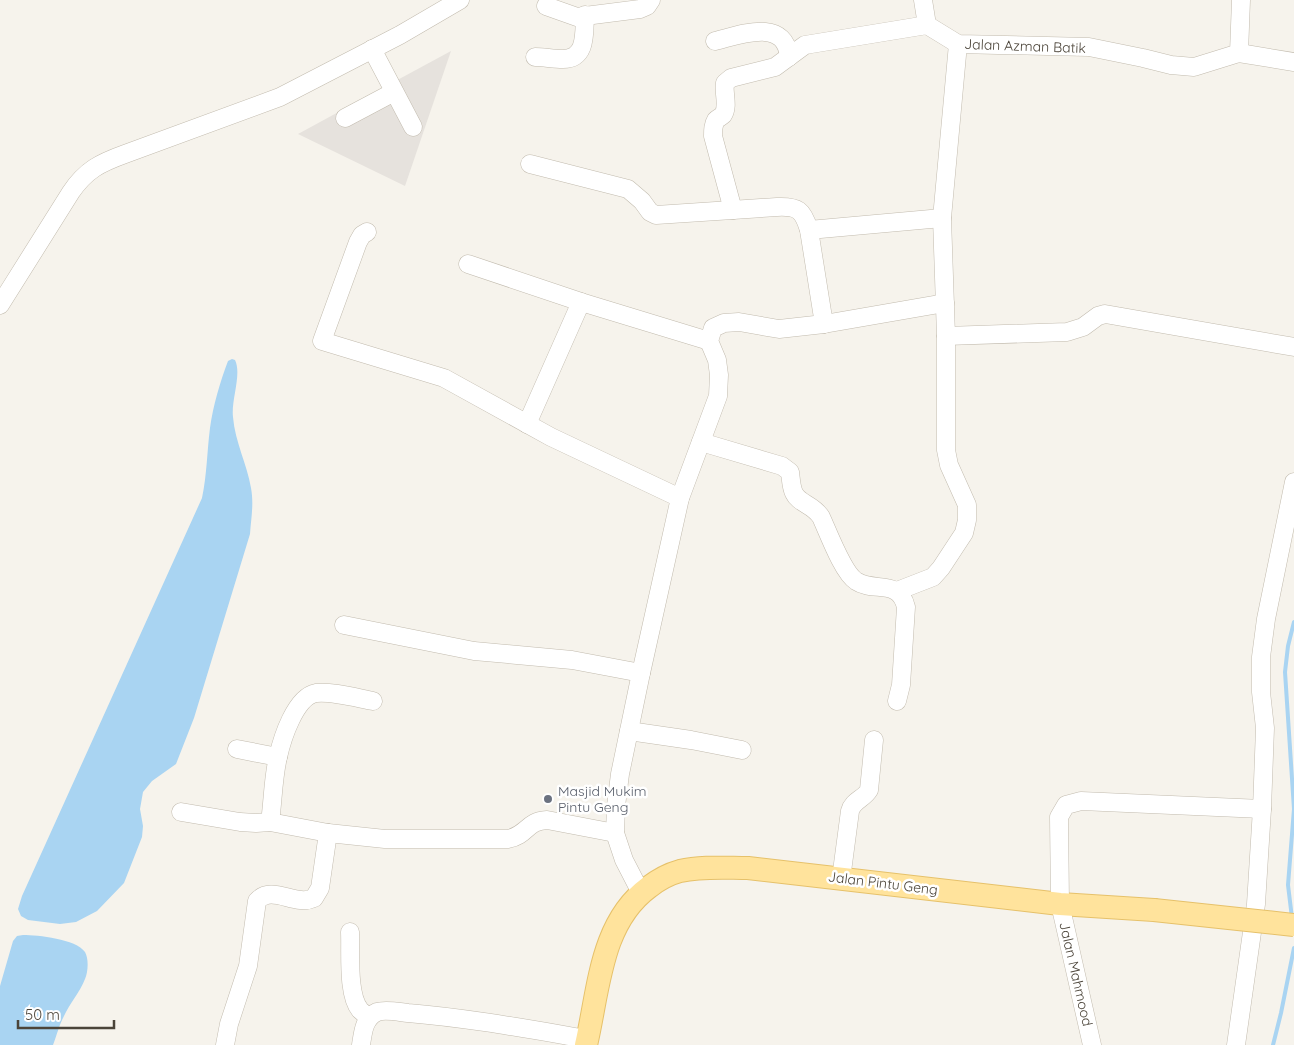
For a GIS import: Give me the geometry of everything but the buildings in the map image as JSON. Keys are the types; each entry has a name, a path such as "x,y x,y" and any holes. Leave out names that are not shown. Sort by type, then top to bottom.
{"main road":[{"name":"Jalan Pintu Geng","path":"586,1042 604,958 614,929 627,907 641,893 659,880 680,871 703,868 748,868 1060,904 1154,910 1294,925"}],"street":[{"path":"0,305 71,192 80,179 90,170 125,154 280,97 423,22 460,0"},
{"path":"546,6 569,15 577,16 640,10 647,6 651,0"},
{"path":"732,210 713,136 713,127 722,115 725,107 725,82 732,78 775,67 805,45 927,25 923,0"},
{"path":"1241,0 1239,52 1294,62"},
{"path":"535,57 562,59 576,56 583,45 585,15"},
{"name":"Jalan Azman Batik","path":"927,25 958,44 1089,47 1171,65 1194,67 1239,52"},
{"path":"715,41 754,31 764,31 774,34 783,40 788,47 790,56"},
{"path":"897,591 933,577 942,568 964,532 967,520 967,505 949,465 946,450 946,336 942,218 958,44"},
{"path":"372,49 413,127"},
{"path":"345,118 394,92"},
{"path":"530,164 628,189 642,201 650,212 656,215 792,207 804,215 809,230 824,324"},
{"path":"809,230 942,218"},
{"path":"367,232 362,235 358,242 322,341 444,378 550,437 680,498"},
{"path":"468,264 709,342"},
{"path":"528,424 581,302"},
{"path":"641,893 624,860 615,833 616,806 629,731 680,498 718,396 719,375 717,360 709,342 713,328 724,323 738,322 779,328 824,324 945,303"},
{"path":"946,336 1067,332 1083,327 1098,316 1105,314 1294,347"},
{"path":"701,442 782,466 790,472 793,492 799,500 816,510 822,517 848,573 856,582 897,591 903,597 906,607 901,685 897,701"},
{"path":"1236,1045 1256,904 1265,728 1260,692 1261,657 1266,619 1294,482"},
{"path":"344,625 474,651 572,660 641,674"},
{"path":"270,822 278,757 291,719 297,708 313,694 323,693 373,700"},
{"path":"629,731 742,750"},
{"path":"841,879 850,811 854,802 865,796 869,790 874,740"},
{"path":"237,749 278,757"},
{"name":"Jalan Mahmood","path":"1092,1045 1060,904 1059,817 1066,805 1081,801 1262,809"},
{"path":"181,812 240,822 270,822 328,833 385,839 508,839 522,835 531,824 547,820 615,833"},
{"path":"225,1045 229,1024 248,966 257,901 268,893 302,901 314,898 320,888 328,833"},
{"path":"350,932 354,999 360,1010 369,1017"},
{"path":"361,1045 364,1027 369,1017 379,1011 430,1015 586,1042"}],"shaded area":[{"path":"451,51 405,186 298,134 390,84"}],"water":[{"path":"235,360 237,366 233,410 234,426 252,494 250,534 194,718 176,764 152,781 143,792 140,809 143,826 142,837 124,883 97,911 76,922 60,924 28,920 21,916 18,909 22,896 202,498 213,411 225,369 228,361"},
{"path":"17,936 47,937 74,944 85,952 87,958 88,966 85,979 62,1019 53,1045 0,1045 0,986 13,941"}],"waterway":[{"path":"1292,918 1288,885 1294,809 1285,672 1288,646 1294,622"},
{"path":"1273,1045 1294,948"}],"place":[{"name":"Masjid Mukim Pintu Geng","path":"548,799"}]}
